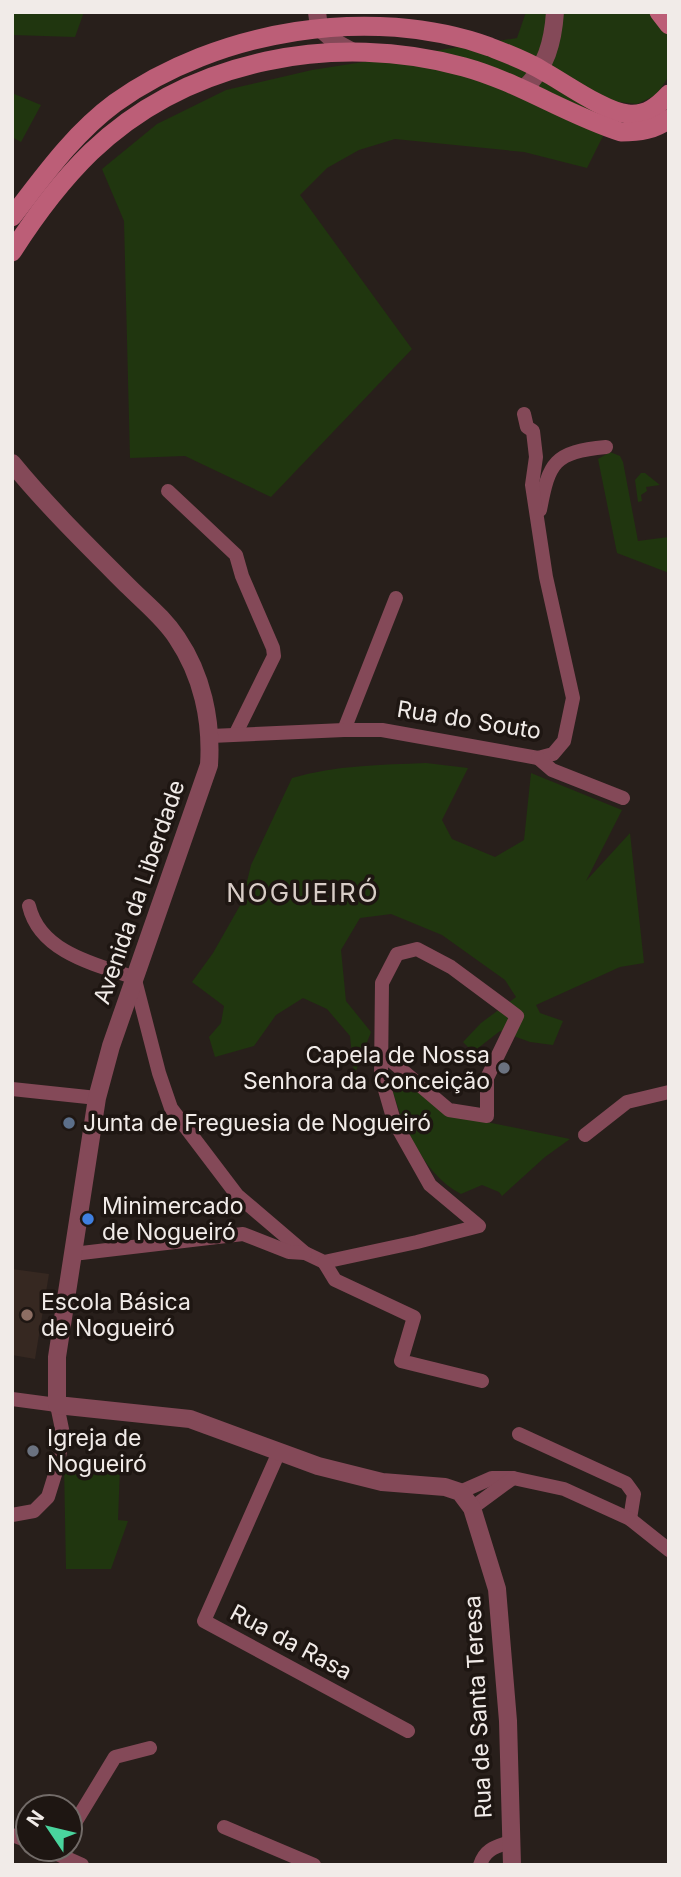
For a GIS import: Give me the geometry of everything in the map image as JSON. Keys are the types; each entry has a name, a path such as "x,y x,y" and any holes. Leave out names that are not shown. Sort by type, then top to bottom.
{"main road":[{"path":"659,12 669,25"},
{"path":"12,217 59,155 99,117 139,87 206,54 318,20 405,28 489,47 540,69 597,102 628,114 644,113 653,109 669,94"},
{"path":"12,252 44,205 93,151 129,121 175,93 257,62 351,51 387,53 462,66 492,75 621,132 653,129 669,119"}],"street":[{"path":"524,89 540,69 553,39 555,12"},
{"path":"318,20 338,44 351,51"},
{"name":"Rua do Souto","path":"211,736 236,733 383,730 538,758 553,754 564,741 573,698 546,578 532,485 537,457 533,431 527,427 524,414"},
{"name":"Rua do Souto","path":"538,519 550,468 558,460 570,455 606,447"},
{"name":"Avenida da Liberdade","path":"12,463 54,513 162,618 178,639 204,698 211,736 209,765 111,1046 97,1098 57,1356 57,1405"},
{"path":"168,491 236,555 242,576 273,648 274,656 236,733"},
{"path":"344,730 396,598"},
{"path":"538,758 552,770 623,798"},
{"path":"29,906 39,927 67,953 135,979 159,1073 171,1108 237,1195 305,1253 324,1262 335,1280 414,1317 401,1361 482,1381"},
{"path":"324,1262 478,1226 430,1185 394,1121 381,1076 382,983 397,954 416,949 428,955 451,967 517,1016 487,1078 487,1116 449,1110 382,1053"},
{"path":"12,1089 97,1098"},
{"path":"585,1135 626,1102 669,1092"},
{"path":"73,1254 243,1234 289,1252 305,1253"},
{"path":"12,1399 190,1419 318,1466 382,1482 445,1487 460,1492 492,1478 513,1478 564,1489 631,1518 669,1550"},
{"path":"12,1515 34,1511 48,1497 63,1434 57,1405"},
{"path":"519,1434 626,1483 634,1494 631,1518"},
{"name":"Rua da Rasa","path":"279,1452 204,1621 408,1731"},
{"path":"472,1508 513,1478"},
{"name":"Rua de Santa Teresa","path":"460,1492 472,1508 497,1589 508,1721 512,1865"},
{"path":"84,1807 115,1756 150,1748"},
{"path":"224,1826 314,1865"},
{"path":"480,1865 483,1855 490,1849 510,1842"}],"shaded area":[{"name":"Escola Básica de Nogueiró","path":"12,1269 49,1274 35,1359 12,1355"}],"green space":[{"path":"12,12 84,12 75,37 12,35"},
{"path":"526,12 669,12 667,79 656,95 637,104 620,102 587,168 524,152 395,139 359,150 327,168 300,195 412,349 271,497 185,456 130,458 124,221 102,169 157,124 226,90 312,70 517,38"},
{"path":"12,93 41,105 21,142 12,137"},
{"path":"610,452 620,456 623,462 638,541 669,537 669,573 617,553 598,459"},
{"path":"641,473 645,473 660,485 646,487 647,491 641,495 642,501 638,502 635,480"},
{"path":"426,763 468,768 442,820 452,839 495,857 524,840 531,773 622,810 586,881 630,833 644,963 620,967 536,1005 540,1013 563,1021 553,1045 530,1042 500,1031 473,1052 463,1042 481,1023 516,997 505,980 442,935 391,914 360,918 341,950 346,1001 371,1032 354,1076 350,1036 327,1009 303,998 276,1015 254,1046 215,1057 209,1037 221,1023 224,1006 192,982 213,953 242,902 251,865 292,778 342,768"},
{"path":"388,1076 403,1080 482,1121 570,1139 545,1157 502,1196 482,1185 461,1194 434,1173 423,1158 405,1126"},
{"path":"64,1466 120,1467 118,1520 128,1521 111,1569 66,1569"}],"place":[{"name":"Capela de Nossa Senhora da Conceição","path":"504,1068"},
{"name":"Junta de Freguesia de Nogueiró","path":"69,1123"},
{"name":"Minimercado de Nogueiró","path":"88,1219"},
{"name":"Escola Básica de Nogueiró","path":"27,1315"},
{"name":"Igreja de Nogueiró","path":"33,1451"}],"district":[{"name":"NOGUEIRÓ","path":"303,893"}]}
